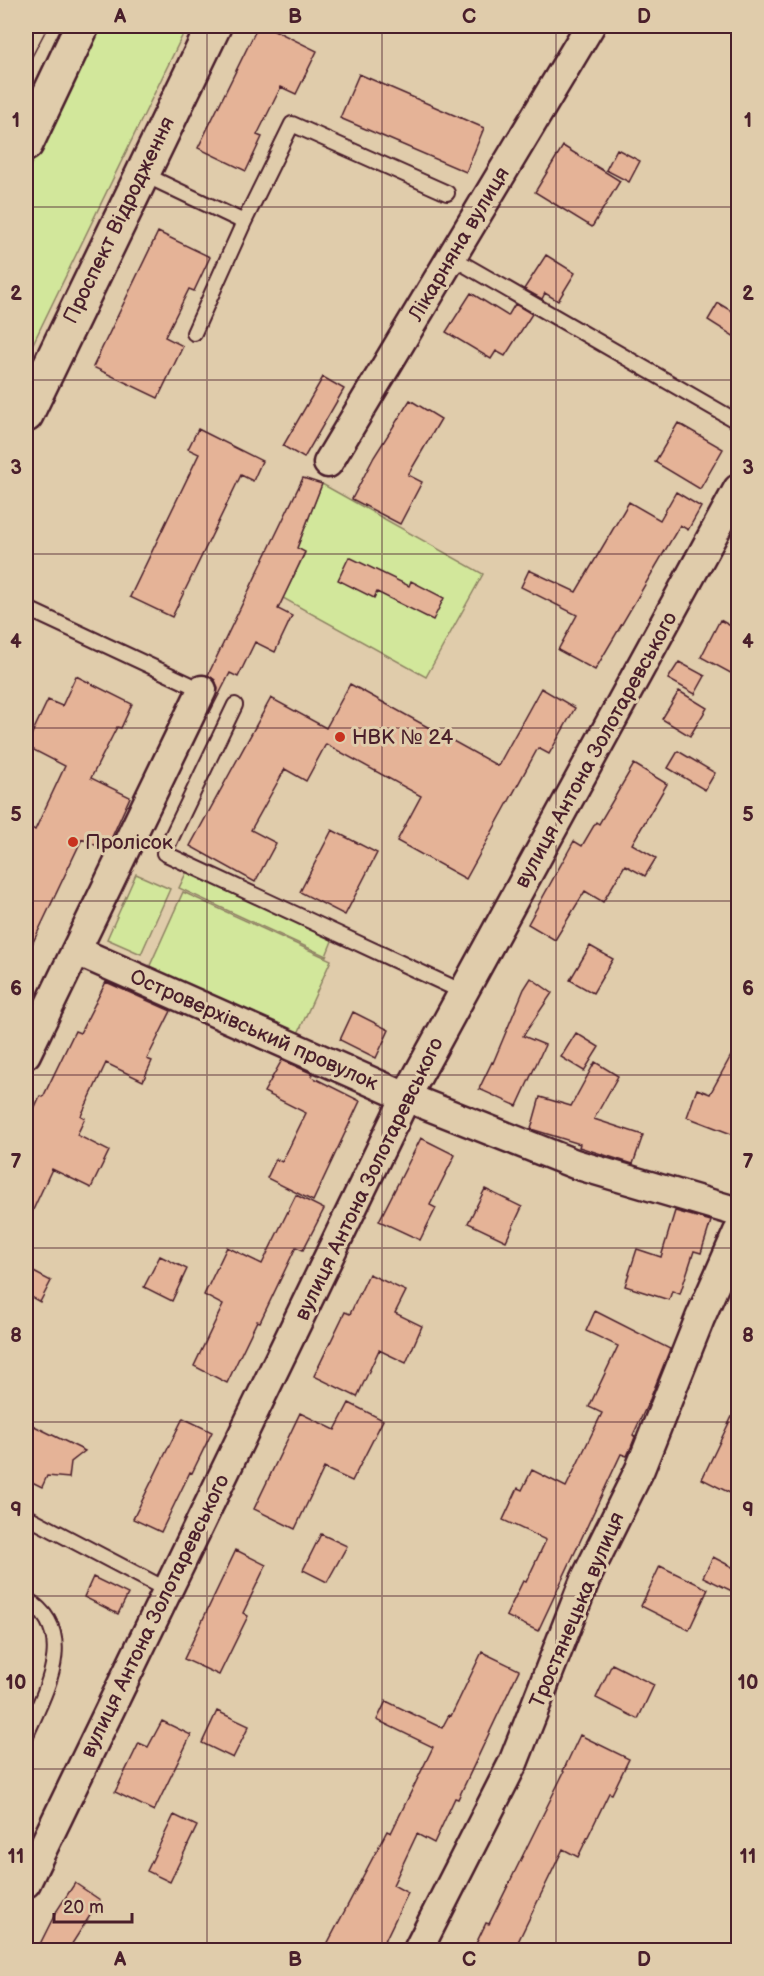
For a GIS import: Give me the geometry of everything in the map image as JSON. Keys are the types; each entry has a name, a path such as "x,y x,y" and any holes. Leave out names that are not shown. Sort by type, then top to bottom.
{"main road":[{"path":"26,144 82,26"},
{"name":"Проспект Відродження","path":"26,415 214,26"}],"street":[{"name":"Лікарняна вулиця","path":"328,463 590,26"},
{"name":"вулиця Антона Золотаревського","path":"26,1883 406,1098 738,489"},
{"path":"26,1054 33,1021 77,951 202,690"},
{"name":"Островерхівський провулок","path":"77,951 406,1098 574,1164 738,1212"},
{"name":"Тростянецька вулиця","path":"417,1950 513,1763 585,1580 640,1469 700,1318 738,1232"}],"lane":[{"path":"194,333 244,222 292,124 447,193"},
{"path":"141,173 244,222"},
{"path":"451,257 738,422"},
{"path":"26,608 202,690"},
{"path":"234,705 164,853 464,992"},
{"path":"26,1515 168,1590"},
{"path":"26,1599 38,1606 51,1626 56,1653 50,1681 26,1735"}],"green space":[{"path":"100,26 187,26 26,358 26,175"},
{"path":"322,484 483,574 426,677 283,598 305,553 297,548"},
{"path":"188,869 334,936 326,956 179,888"},
{"path":"136,874 170,889 141,954 107,939"},
{"path":"183,892 331,960 296,1038 148,970"}],"building":[{"path":"258,26 266,26 317,51 296,94 281,87 257,135 262,137 246,171 198,148"},
{"path":"359,74 484,128 466,172 340,118"},
{"path":"563,146 620,181 592,227 535,192"},
{"path":"617,149 640,161 629,182 606,170"},
{"path":"158,232 210,257 194,291 189,289 165,337 183,346 158,398 93,367"},
{"path":"546,255 575,273 558,301 545,293 542,299 524,289"},
{"path":"471,293 508,316 515,304 532,314 505,356 496,351 491,359 446,332"},
{"path":"718,303 738,315 738,339 708,320"},
{"path":"323,377 344,389 304,458 283,446"},
{"path":"410,400 441,419 408,475 422,482 400,524 352,499 374,457"},
{"path":"678,423 723,449 700,489 655,462"},
{"path":"198,429 262,461 253,481 241,475 172,617 130,597 199,454 188,449"},
{"path":"303,478 322,484 297,548 305,552 278,609 292,616 275,652 255,642 238,677 230,673 209,714 218,689 215,680 208,675"},
{"path":"676,492 701,507 688,530 680,525 595,670 558,650 577,615 521,587 529,570 576,592 629,502 660,520"},
{"path":"349,557 409,586 411,581 444,598 433,620 377,592 374,598 338,580"},
{"path":"720,620 738,630 738,677 701,657"},
{"path":"679,662 705,676 695,694 668,679"},
{"path":"76,676 132,704 121,728 117,727 91,778 130,797 106,850 82,839 26,957 26,825 35,830 65,766 26,746 48,700 62,706"},
{"path":"350,684 498,766 541,688 575,708 549,754 538,748 466,879 397,841 421,796 326,744 306,781 285,769 251,830 276,843 255,882 190,846 271,698 326,728"},
{"path":"679,691 707,708 690,736 662,719"},
{"path":"678,751 715,773 705,790 668,768"},
{"path":"634,764 667,784 632,844 656,858 645,876 625,865 603,902 585,891 555,940 528,924 574,841 582,846 596,822 599,824"},
{"path":"332,830 377,853 345,915 300,892"},
{"path":"590,946 613,959 593,993 570,980"},
{"path":"531,978 552,993 523,1036 545,1045 517,1106 479,1089"},
{"path":"106,982 171,1011 147,1059 152,1061 143,1081 106,1063 81,1116 85,1118 77,1135 109,1151 91,1188 52,1169 26,1225 26,1126 40,1096 43,1097 75,1031 80,1033"},
{"path":"353,1012 389,1030 376,1058 340,1040"},
{"path":"576,1033 599,1047 584,1071 561,1057"},
{"path":"738,1043 738,1123 734,1135 687,1117 697,1089 710,1094"},
{"path":"282,1060 313,1074 312,1077 360,1101 313,1201 267,1178 276,1159 282,1162 306,1113 264,1092"},
{"path":"595,1062 618,1076 594,1119 643,1135 633,1164 531,1129 540,1097 571,1106"},
{"path":"421,1138 455,1155 430,1205 436,1208 420,1240 379,1221"},
{"path":"485,1189 522,1207 506,1241 468,1223"},
{"path":"296,1195 324,1209 303,1250 296,1247 260,1322 257,1321 227,1383 194,1366 223,1305 204,1295 227,1247 262,1264"},
{"path":"675,1211 711,1221 701,1253 694,1251 680,1294 672,1291 669,1300 625,1286 637,1249 661,1257"},
{"path":"160,1256 187,1269 172,1301 144,1287"},
{"path":"26,1268 51,1281 40,1302 26,1294"},
{"path":"369,1274 406,1291 395,1313 422,1326 406,1363 379,1350 357,1397 314,1376 345,1312 350,1314"},
{"path":"595,1311 670,1349 633,1435 635,1437 627,1456 621,1454 538,1631 506,1616 523,1581 526,1582 546,1540 503,1520 518,1488 522,1490 532,1470 566,1487 602,1413 589,1407 618,1346 586,1331"},
{"path":"349,1403 383,1420 352,1481 324,1468 295,1529 254,1509 300,1413 335,1430"},
{"path":"738,1404 738,1497 702,1479"},
{"path":"183,1418 212,1432 161,1532 133,1519"},
{"path":"26,1422 85,1451 71,1462 69,1478 47,1476 42,1487 26,1479"},
{"path":"321,1534 347,1546 327,1582 303,1570"},
{"path":"236,1550 266,1565 243,1613 248,1616 219,1675 184,1659"},
{"path":"713,1557 738,1570 738,1594 703,1577"},
{"path":"660,1566 708,1589 689,1630 641,1606"},
{"path":"93,1577 128,1594 118,1614 84,1597"},
{"path":"482,1652 519,1670 458,1799 455,1798 434,1843 417,1834 393,1885 408,1893 381,1949 385,1950 324,1950 387,1831 391,1833 433,1747 377,1720 386,1701 442,1728 449,1715 451,1716"},
{"path":"612,1664 654,1685 638,1719 596,1698"},
{"path":"217,1711 249,1726 233,1758 202,1743"},
{"path":"162,1721 191,1735 154,1811 115,1792 139,1743 148,1747"},
{"path":"580,1735 629,1759 612,1794 609,1793 578,1857 563,1849 514,1950 473,1950 486,1923 489,1924"},
{"path":"174,1815 197,1826 170,1882 147,1871"},
{"path":"75,1883 100,1900 68,1950 37,1950 56,1912"}],"tram line":[{"path":"26,43 35,26"},
{"path":"26,68 48,26"}],"place":[{"name":"НВК № 24","path":"340,737"},
{"name":"Пролісок","path":"73,842"}]}
